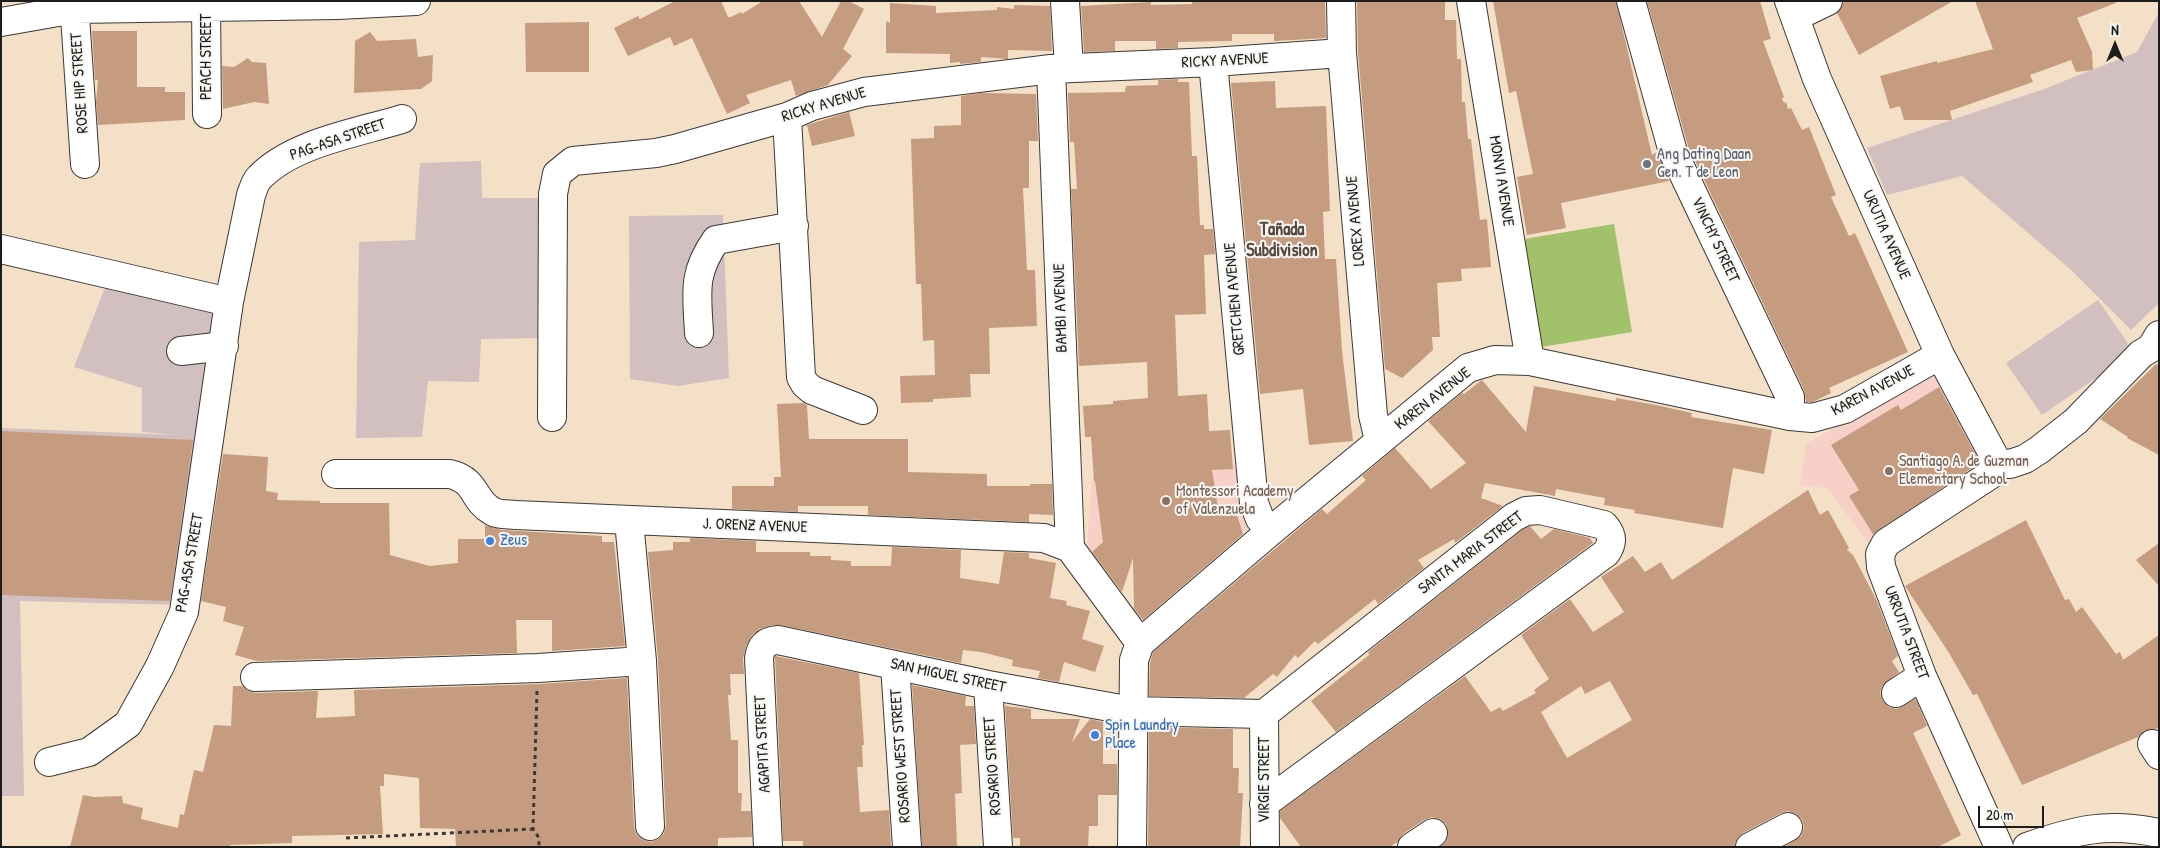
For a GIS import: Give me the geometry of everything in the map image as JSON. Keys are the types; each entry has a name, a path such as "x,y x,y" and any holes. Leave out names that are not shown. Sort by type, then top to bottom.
{"street":[{"path":"1,22 74,5 416,1"},
{"name":"BAMBI AVENUE","path":"1065,1 1060,69 1070,548"},
{"name":"LOREX AVENUE","path":"1341,1 1342,54 1373,415 1377,432 1382,439"},
{"name":"MONVI AVENUE","path":"1471,1 1530,361"},
{"name":"VINCHY STREET","path":"1631,1 1673,152 1790,397 1790,416"},
{"path":"1792,9 1828,1"},
{"name":"PEACH STREET","path":"206,4 207,114"},
{"name":"ROSE HIP STREET","path":"74,5 85,164"},
{"name":"URUTIA AVENUE","path":"1792,9 1817,79 1940,355 1992,450 1995,463"},
{"name":"RICKY AVENUE","path":"552,417 553,194 557,174 573,161 656,153 787,117 812,106 864,92 1060,69 1342,54"},
{"name":"GRETCHEN AVENUE","path":"1212,62 1254,503 1260,519 1272,530"},
{"path":"787,117 801,377 812,390 863,410"},
{"name":"PAG-ASA STREET","path":"50,762 89,752 128,724 160,666 184,612 230,302 251,196 258,179 280,161 312,146 402,119"},
{"path":"699,333 697,284 704,256 716,240 794,226"},
{"path":"1,249 230,302"},
{"path":"1995,463 2010,464 2025,459 2039,450 2076,421 2141,354 2156,345"},
{"path":"181,351 224,346"},
{"name":"KAREN AVENUE","path":"1140,643 1272,530 1468,368 1495,360 1530,361 1790,416 1812,418 1845,409 1940,355"},
{"name":"URRUTIA STREET","path":"1995,463 1990,475 1886,543 1880,554 1881,567 1922,676 1999,847"},
{"name":"J. ORENZ AVENUE","path":"336,474 450,474 462,477 468,482 484,506 493,512 629,521 1044,538 1070,548"},
{"name":"SANTA MARIA STREET","path":"1264,714 1514,517 1526,510 1540,510 1604,525 1609,531 1611,538 1610,546 1606,553 1264,804"},
{"path":"629,521 642,661 650,826"},
{"path":"1070,548 1140,643 1134,660 1132,847"},
{"name":"SAN MIGUEL STREET","path":"765,643 778,640 988,685 1132,711"},
{"name":"AGAPITA STREET","path":"765,643 759,658 768,847"},
{"path":"255,677 538,668 642,661"},
{"name":"ROSARIO WEST STREET","path":"895,665 907,847"},
{"path":"1896,693 1922,676"},
{"name":"ROSARIO STREET","path":"988,685 998,847"},
{"path":"1132,711 1264,714"},
{"name":"VIRGIE STREET","path":"1264,714 1265,847"},
{"path":"1750,847 1788,827"},
{"path":"2027,847 2064,834 2103,827 2159,832"}],"path":[{"path":"538,668 532,828 539,838 540,847"},
{"path":"346,838 532,828"}],"shaded area":[{"path":"2159,12 2159,303 2131,330 2070,269 1962,176 1887,195 1867,148 2044,89 2137,52"},
{"path":"481,161 482,198 545,198 544,338 481,339 479,382 428,381 422,437 356,438 359,242 415,240 420,163"},
{"path":"723,215 729,378 678,386 630,379 629,216"},
{"path":"106,285 221,311 185,605 20,601 24,796 1,796 1,428 177,435 142,432 142,388 74,367"},
{"path":"2098,300 2134,352 2042,415 2006,363"},
{"name":"Santiago A. de Guzman Elementary School","path":"1940,369 1995,457 1872,548 1827,488 1800,485 1806,444"},
{"name":"Montessori Academy of Valenzuela","path":"1236,465 1247,528 1206,569 1166,524 1102,580 1086,557 1092,478"}],"green space":[{"path":"1614,224 1632,332 1542,347 1524,239"}],"building":[{"path":"675,1 721,1 728,17 731,17 741,12 742,14 763,1 799,1 822,37 841,1 849,1 864,9 843,49 852,56 828,85 796,96 791,80 746,95 750,103 727,114 692,38 674,46 670,37 628,56 614,28 638,16 640,19"},
{"path":"1192,1 1325,1 1326,38 1274,41 1274,34 1232,34 1232,41 1178,42 1178,48 1156,49 1156,41 1115,41 1115,51 1084,52 1081,6 1151,2 1151,5 1192,4"},
{"path":"1357,1 1445,1 1445,20 1456,20 1457,59 1461,59 1462,102 1465,102 1468,139 1471,139 1480,220 1487,219 1491,267 1461,269 1462,281 1437,283 1440,337 1432,337 1433,350 1402,378 1385,369 1358,52"},
{"path":"1493,1 1616,1 1652,155 1657,152 1669,181 1561,203 1566,228 1527,235 1517,177 1533,174 1516,91 1509,93"},
{"path":"1647,1 1760,1 1771,39 1763,41 1784,97 1782,99 1784,103 1786,102 1788,109 1791,108 1802,130 1809,127 1836,195 1831,197 1849,236 1855,233 1908,352 1829,388 1831,393 1813,402 1806,402 1804,390 1688,146"},
{"path":"1843,1 1953,1 1859,55 1837,13 1841,9"},
{"path":"1975,1 2116,1 2116,3 2077,18 2092,52 2093,70 2076,72 2071,60 2030,75 2033,82 1950,111 1952,120 1904,120 1900,106 1890,109 1880,76 1993,49"},
{"path":"890,3 936,6 936,13 997,10 997,7 1014,9 1014,5 1050,6 1052,51 1008,50 1008,59 981,57 981,62 960,64 960,62 950,63 950,54 886,53 886,21 890,23"},
{"path":"589,22 589,72 526,72 525,23"},
{"path":"92,31 137,31 137,87 165,87 165,92 185,92 185,120 98,125 96,102 98,80 95,80"},
{"path":"370,32 377,41 416,39 418,57 433,55 432,81 421,89 354,93 355,41"},
{"path":"248,58 252,62 266,63 269,104 254,102 223,109 222,66 234,67"},
{"path":"1178,79 1178,82 1189,82 1192,156 1197,156 1200,225 1204,225 1204,229 1213,229 1215,254 1204,255 1206,314 1175,315 1178,396 1207,394 1209,431 1230,430 1233,469 1212,470 1219,514 1236,512 1243,534 1143,620 1134,609 1133,558 1122,592 1092,552 1103,542 1094,481 1091,437 1085,437 1083,406 1113,404 1113,401 1148,398 1147,362 1079,366 1071,189 1077,189 1074,142 1070,142 1068,93 1125,92 1126,86 1158,85 1158,80"},
{"path":"1275,81 1276,108 1326,106 1330,211 1323,212 1325,259 1336,259 1342,351 1353,441 1309,445 1303,389 1260,394 1231,83"},
{"path":"981,93 1036,94 1038,141 1029,141 1029,188 1023,188 1027,270 1035,270 1037,326 989,328 990,374 970,374 971,397 933,399 933,402 901,403 900,376 935,375 934,340 923,341 921,284 916,284 911,139 934,138 934,126 961,125 961,96"},
{"path":"849,112 855,136 812,146 807,125"},
{"path":"2156,364 2159,366 2159,455 2127,438 2100,419"},
{"path":"1482,380 1526,432 1534,386 1616,401 1616,398 1656,405 1692,413 1691,417 1772,430 1764,474 1733,468 1723,528 1634,513 1635,510 1604,505 1605,498 1556,489 1555,496 1485,483 1481,498 1503,506 1455,543 1454,539 1418,560 1424,568 1378,604 1375,599 1318,644 1315,641 1298,658 1295,655 1277,677 1273,674 1244,698 1149,696 1150,663 1153,652 1322,509 1327,514 1366,480 1362,476 1395,448 1431,489 1466,463 1428,421 1462,393 1464,394"},
{"name":"Santiago A. de Guzman Elementary School","path":"1939,387 1978,459 1978,464 1873,534 1849,496 1859,490 1831,445 1898,405 1901,410"},
{"path":"803,403 807,405 809,439 908,439 908,472 987,474 987,486 1052,484 1053,515 1029,514 1029,522 868,515 868,506 798,506 798,512 732,509 732,486 774,486 774,477 781,477 777,404"},
{"path":"1,431 193,440 170,601 1,595"},
{"path":"223,454 268,457 266,491 278,493 277,500 320,501 320,503 389,503 390,555 430,566 458,563 458,539 485,539 485,525 502,530 602,536 602,542 614,542 625,646 552,651 552,620 516,620 517,653 257,661 235,655 244,627 223,621 226,607 201,601"},
{"path":"1808,490 1820,515 1828,510 1849,548 1847,550 1853,555 1876,599 1898,656 1892,661 1899,672 1882,686 1880,693 1883,701 1889,707 1896,709 1915,699 1917,702 1927,726 1913,733 1961,835 1938,847 1784,847 1801,836 1804,828 1802,819 1788,811 1743,833 1737,839 1734,847 1441,847 1447,840 1446,824 1440,819 1432,817 1403,834 1398,842 1389,847 1301,847 1280,818 1280,811 1465,676 1491,712 1500,707 1503,711 1536,693 1534,690 1549,679 1521,635 1570,599 1593,632 1624,612 1601,577 1633,556 1645,572 1661,562 1672,580","holes":["1610,681 1632,720 1567,758 1541,712 1581,686 1585,694"]},
{"path":"2026,520 2065,600 2069,599 2076,612 2082,607 2116,654 2120,652 2123,660 2159,635 2159,728 2144,731 2138,737 2022,785 1977,694 1973,695 1949,653 1905,586"},
{"path":"1530,526 1541,539 1554,529 1590,538 1593,543 1336,732 1311,701 1369,655 1368,652 1522,530"},
{"path":"690,538 756,541 756,552 810,552 810,556 831,556 831,560 851,561 851,566 891,566 892,547 961,550 960,578 999,584 1004,552 1029,553 1029,558 1056,563 1050,598 1067,601 1066,605 1090,611 1082,639 1104,646 1095,672 1064,662 1059,682 1038,678 1040,671 1012,666 1013,660 981,652 963,650 961,663 781,625 772,625 760,629 752,635 746,646 743,659 744,674 730,674 731,695 728,695 731,740 738,740 738,793 742,793 741,811 751,811 752,837 718,838 718,847 456,847 455,829 420,828 419,778 384,774 384,786 380,786 383,834 292,836 292,843 230,845 230,847 70,847 83,795 94,797 122,796 123,803 143,808 141,819 178,828 180,814 184,815 194,770 203,772 214,725 231,726 233,686 242,686 248,691 256,693 318,691 316,718 355,716 354,690 539,684 627,678 634,827 637,835 643,840 651,842 658,839 664,834 666,825 658,660 648,552 673,550 673,542 690,542"},
{"path":"2159,543 2159,586 2136,560"},
{"path":"775,656 859,673 864,745 862,745 863,767 857,767 860,812 889,810 891,847 803,847 803,841 783,841"},
{"path":"912,685 966,696 965,706 974,706 976,744 960,745 962,793 955,794 957,847 922,847"},
{"path":"1005,706 1031,709 1031,719 1080,719 1072,742 1090,719 1103,722 1103,764 1117,764 1117,795 1098,795 1098,826 1089,826 1088,847 1020,847 1020,838 1013,838"},
{"path":"1149,727 1233,729 1233,768 1239,768 1238,793 1243,793 1240,847 1148,847"}],"place":[{"name":"Ang Dating Daan Gen. T de Leon","path":"1647,164"},
{"name":"Santiago A. de Guzman Elementary School","path":"1889,471"},
{"name":"Montessori Academy of Valenzuela","path":"1166,501"},
{"name":"Zeus","path":"490,541"},
{"name":"Spin Laundry Place","path":"1095,735"}],"district":[{"name":"Tañada Subdivision","path":"1282,240"}]}
